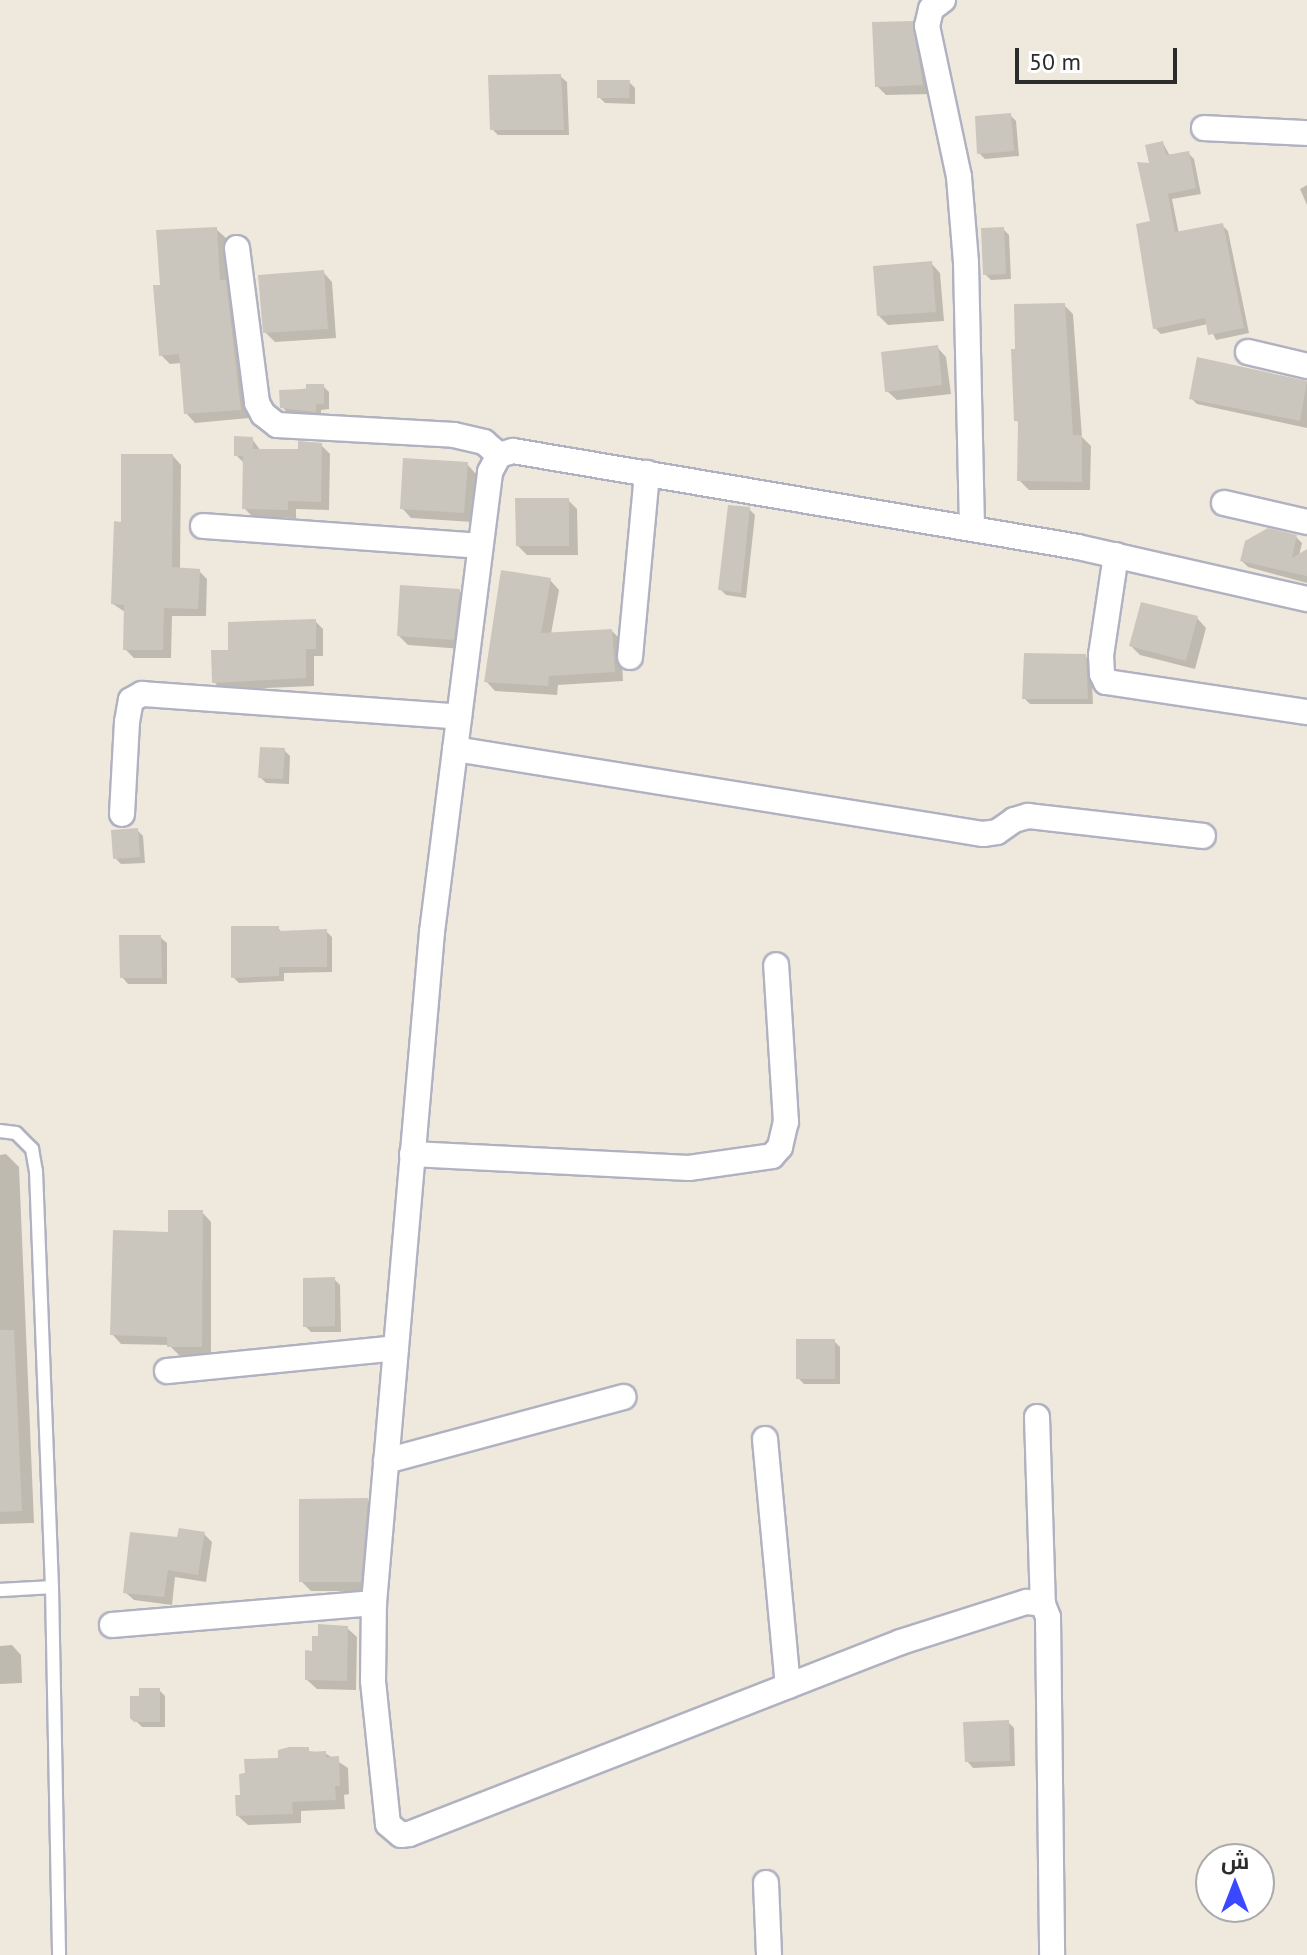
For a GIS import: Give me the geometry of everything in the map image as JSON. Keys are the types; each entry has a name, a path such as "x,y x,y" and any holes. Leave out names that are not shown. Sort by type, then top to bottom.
{"street":[{"path":"943,0 931,9 927,26 959,177 967,278 972,528"},
{"path":"1204,128 1307,133"},
{"path":"237,248 257,403 263,414 277,425 454,435 484,442 499,455"},
{"path":"1248,352 1307,366"},
{"path":"1043,1604 1026,1602 901,1642 401,1835 388,1824 373,1681 374,1603 432,932 490,472 499,455 513,451 972,528 1116,555 1307,599"},
{"path":"630,657 647,473"},
{"path":"1224,503 1307,522"},
{"path":"203,526 480,546"},
{"path":"1116,555 1101,655 1102,674 1106,682 1307,712"},
{"path":"122,814 127,722 131,700 142,694 459,717"},
{"path":"455,749 983,834 997,832 1014,820 1028,816 1203,836"},
{"path":"412,1154 689,1168 772,1156 780,1147 786,1122 776,965"},
{"path":"167,1371 396,1348"},
{"path":"386,1461 624,1397"},
{"path":"1037,1417 1043,1604 1048,1617 1052,1955"},
{"path":"765,1439 788,1686"},
{"path":"112,1625 374,1603"},
{"path":"766,1883 769,1955"}],"lane":[{"path":"0,1131 16,1133 32,1149 36,1171 52,1587 59,1955"},
{"path":"0,1590 52,1587"}],"building":[{"path":"913,21 923,85 875,87 872,22"},
{"path":"561,74 564,130 490,130 488,75"},
{"path":"597,80 630,80 629,98 597,98"},
{"path":"1011,113 1014,151 977,154 975,116"},
{"path":"1163,141 1166,155 1189,151 1196,188 1168,194 1175,232 1223,223 1244,328 1208,335 1205,318 1153,329 1136,224 1150,221 1137,162 1149,163 1145,145"},
{"path":"217,227 220,280 226,280 241,410 184,414 179,354 159,356 153,285 160,285 156,230"},
{"path":"1004,227 1006,274 983,275 981,228"},
{"path":"932,261 936,312 877,316 873,266"},
{"path":"324,270 328,329 263,333 258,275"},
{"path":"1065,303 1073,435 1082,435 1082,482 1017,481 1018,421 1014,421 1011,349 1015,349 1014,304"},
{"path":"938,345 942,385 885,392 881,352"},
{"path":"1197,357 1307,381 1300,421 1189,399"},
{"path":"306,384 324,384 324,404 316,404 316,412 280,408 279,390 306,389"},
{"path":"234,436 253,437 253,449 298,449 298,441 322,443 321,502 288,501 288,510 242,509 243,456 234,456"},
{"path":"121,454 173,454 172,567 200,569 198,609 164,608 163,650 123,650 124,605 111,604 114,521 121,522"},
{"path":"403,458 468,462 464,513 400,509"},
{"path":"515,498 569,498 569,546 516,546"},
{"path":"728,505 750,507 741,593 718,590"},
{"path":"1268,528 1297,535 1292,558 1307,549 1307,576 1240,561 1245,541"},
{"path":"501,570 551,578 541,633 612,629 615,672 549,676 548,686 484,682"},
{"path":"400,585 460,589 454,640 397,636"},
{"path":"1141,602 1198,616 1186,661 1129,646"},
{"path":"316,619 316,649 306,649 306,678 212,683 211,650 228,650 228,622"},
{"path":"1024,653 1086,654 1088,699 1022,699"},
{"path":"260,747 285,748 283,779 258,778"},
{"path":"138,828 140,857 113,859 111,830"},
{"path":"231,926 279,926 279,931 327,929 327,967 279,967 279,976 231,978"},
{"path":"119,935 161,935 162,978 120,978"},
{"path":"168,1210 203,1210 202,1347 167,1347 167,1337 110,1335 113,1230 168,1232"},
{"path":"335,1277 335,1326 303,1327 303,1278"},
{"path":"0,1330 14,1330 22,1511 0,1512"},
{"path":"796,1339 835,1339 835,1379 796,1379"},
{"path":"368,1498 361,1582 299,1582 299,1499"},
{"path":"179,1528 205,1532 198,1575 168,1570 164,1597 123,1593 130,1532 177,1537"},
{"path":"318,1624 348,1626 347,1681 305,1680 305,1650 312,1651 312,1636 318,1636"},
{"path":"139,1688 160,1688 160,1722 134,1722 130,1718 130,1696 139,1696"},
{"path":"1009,1720 1010,1761 965,1762 963,1722"},
{"path":"309,1747 309,1752 326,1751 326,1757 339,1756 340,1786 335,1786 336,1800 292,1802 293,1814 236,1816 235,1795 240,1795 239,1774 245,1773 244,1759 278,1758 278,1750"}]}
